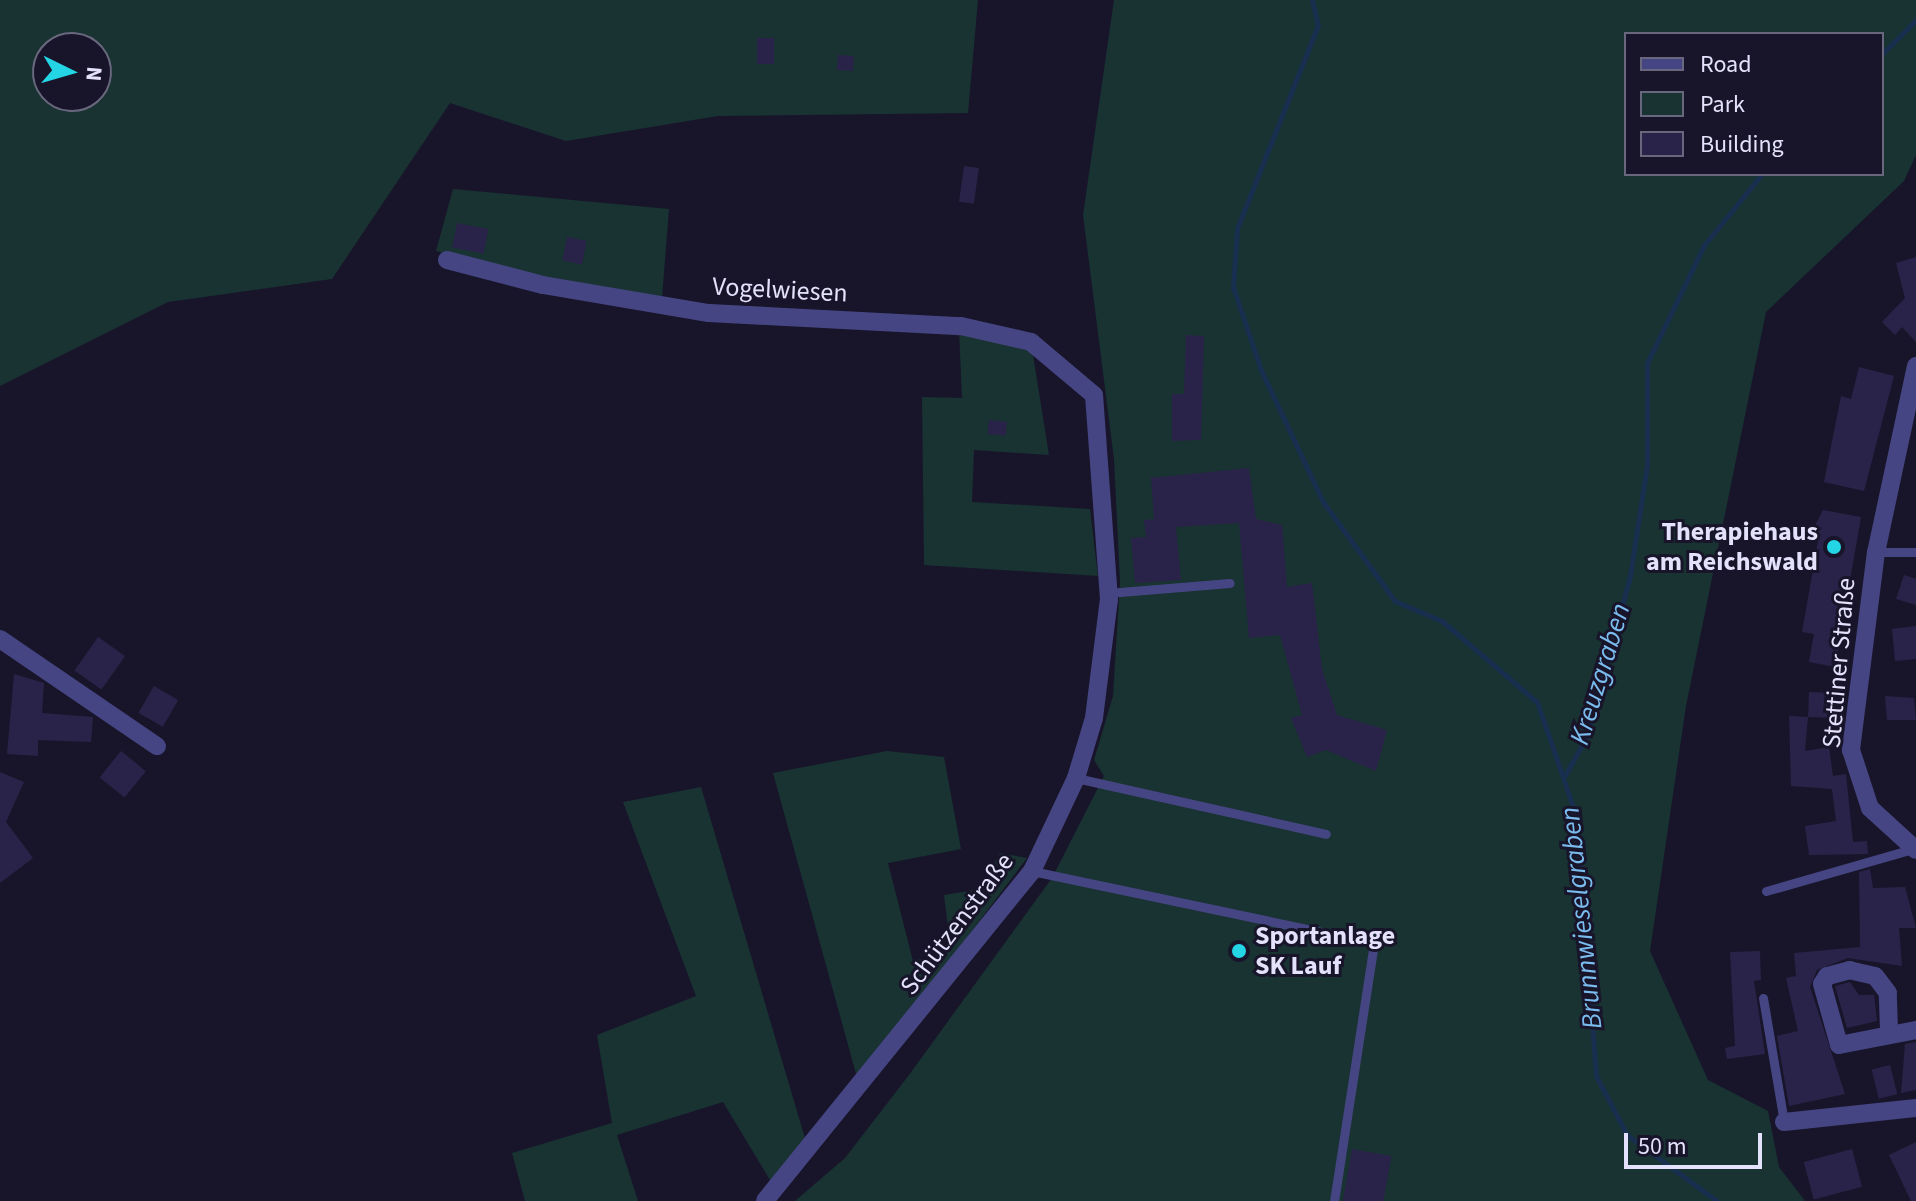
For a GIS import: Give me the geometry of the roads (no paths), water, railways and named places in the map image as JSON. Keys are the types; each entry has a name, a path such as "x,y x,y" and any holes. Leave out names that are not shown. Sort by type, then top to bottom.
{"street":[{"name":"Vogelwiesen","path":"447,260 543,285 709,313 961,326 1031,342 1094,395"},
{"name":"Stettiner Straße","path":"1914,850 1870,808 1851,750 1876,552 1916,366"},
{"name":"Schützenstraße","path":"765,1201 1032,871 1076,778 1094,718 1108,593 1094,395"},
{"path":"0,639 157,746"},
{"path":"1889,1030 1888,993 1875,976 1850,970 1827,976 1822,984 1839,1045 1889,1030 1916,1030"},
{"path":"1784,1122 1916,1108"}],"lane":[{"path":"1876,552 1916,552"},
{"path":"1108,593 1230,583"},
{"path":"1076,778 1326,834"},
{"path":"1766,891 1914,850"},
{"path":"1032,871 1374,943 1334,1201"},
{"path":"1763,998 1784,1122"}],"waterway":[{"name":"Brunnwieselgraben","path":"1312,0 1318,25 1237,229 1233,287 1261,370 1323,502 1395,601 1442,621 1537,702 1576,815 1596,1076 1627,1135 1717,1201"},
{"name":"Kreuzgraben","path":"1884,52 1916,20"},
{"name":"Kreuzgraben","path":"1565,775 1586,738 1630,576 1647,465 1647,363 1704,245 1760,176"}],"place":[{"name":"Therapiehaus am Reichswald","path":"1834,547"},
{"name":"Sportanlage SK Lauf","path":"1239,951"}]}
